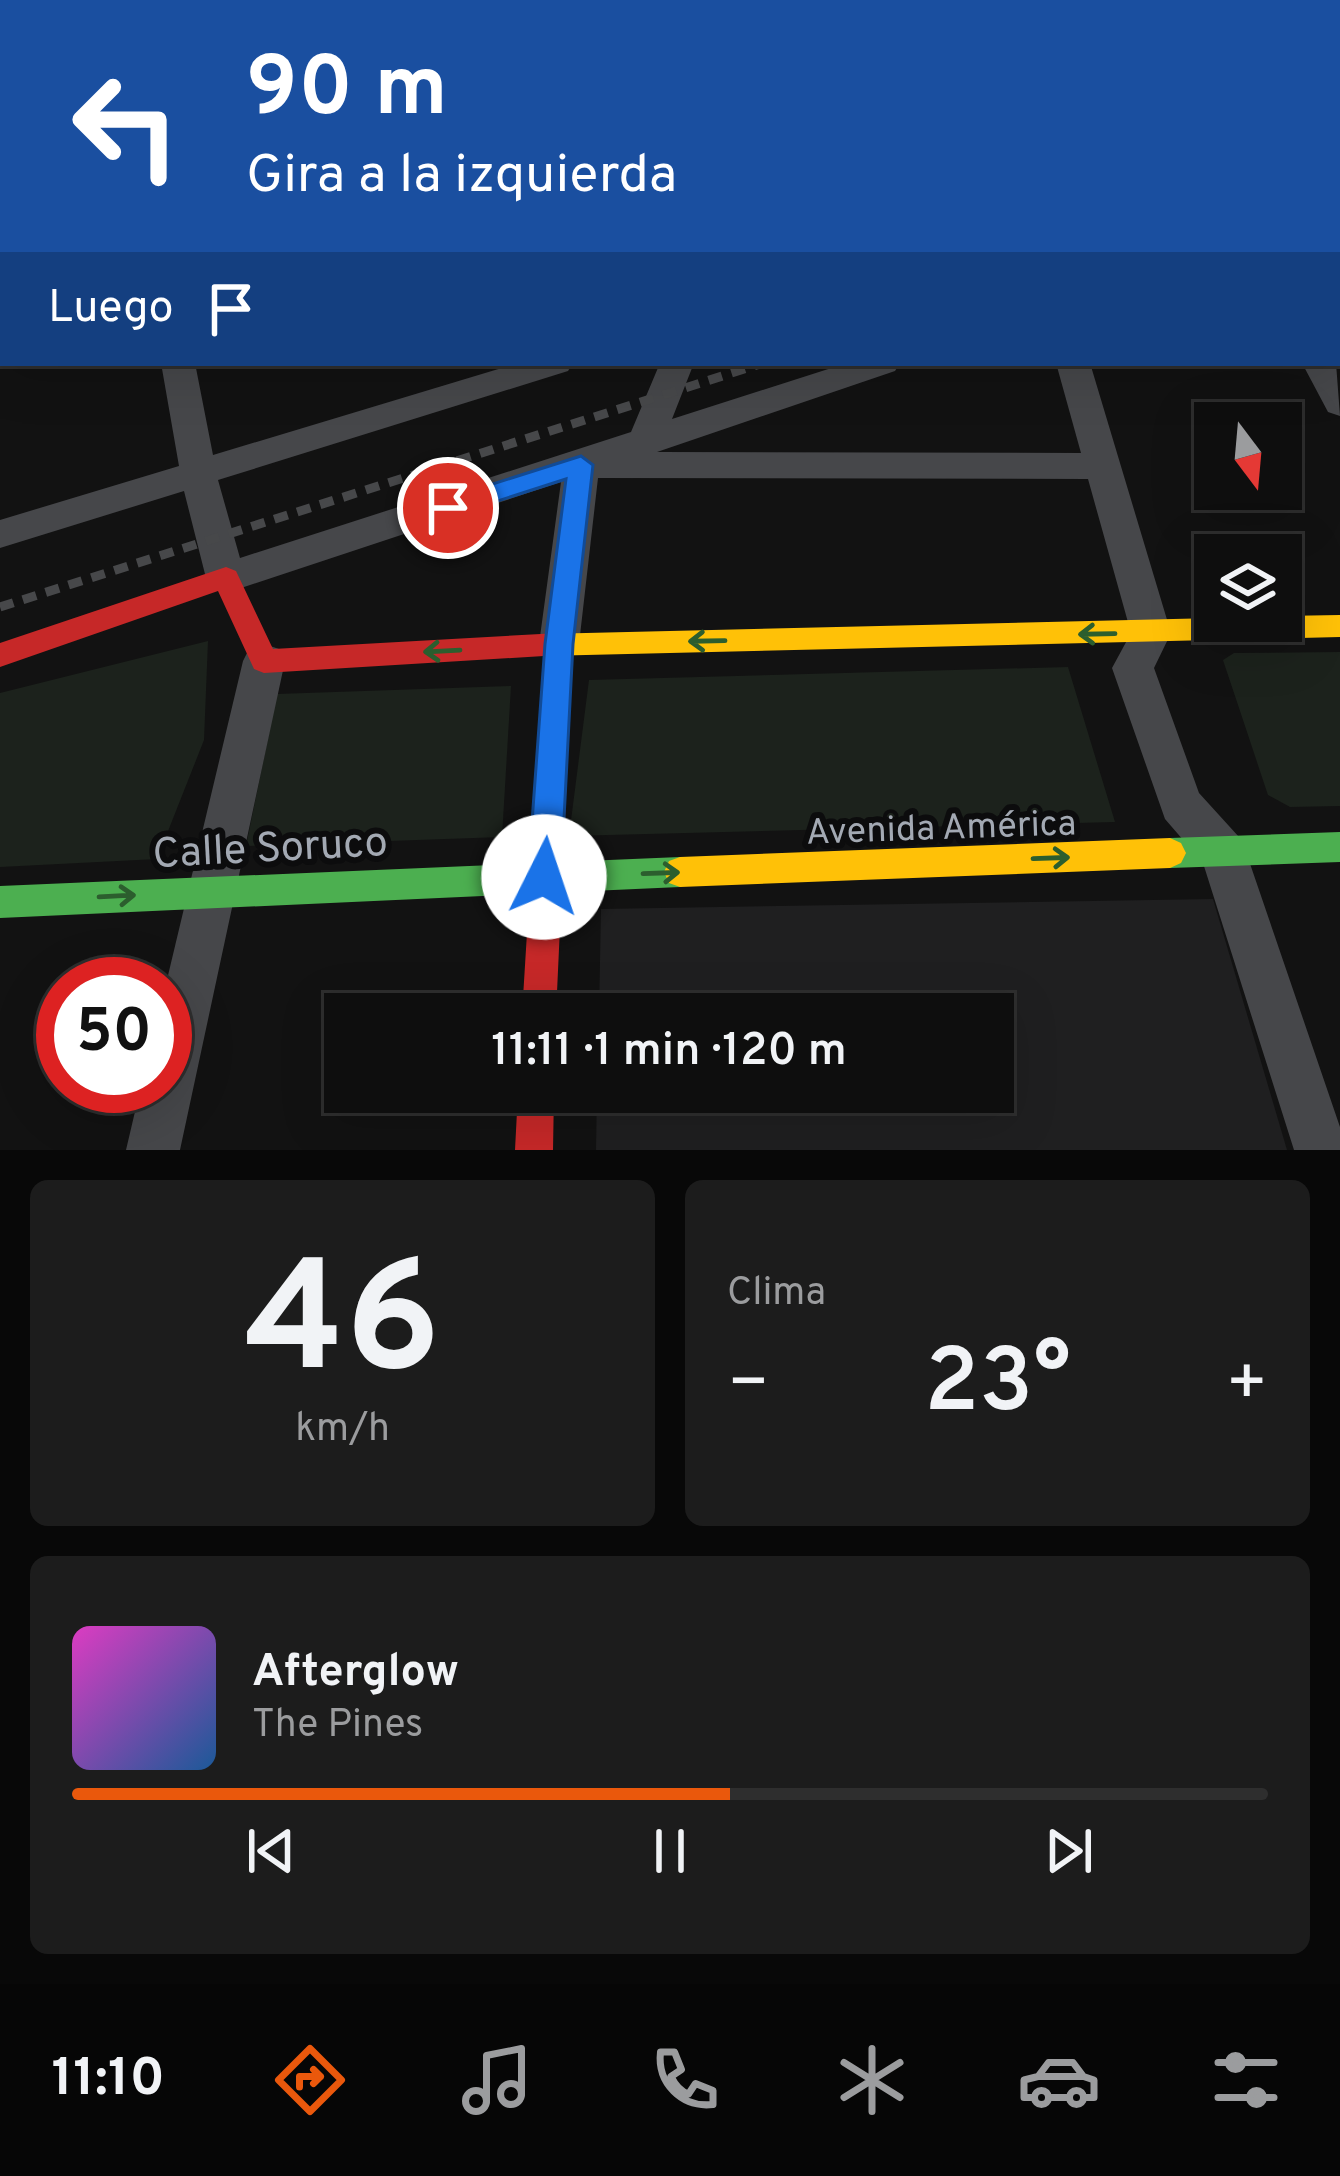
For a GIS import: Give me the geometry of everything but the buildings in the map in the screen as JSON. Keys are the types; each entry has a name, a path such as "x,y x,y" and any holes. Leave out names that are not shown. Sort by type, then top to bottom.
{"main road":[{"path":"0,656 226,578 264,662 559,644 1340,626"},
{"path":"540,993 559,644"},
{"name":"Avenida América","path":"544,877 1340,848"},
{"name":"Calle Soruco","path":"0,902 544,877"},
{"path":"533,1150 535,1113"}],"street":[{"path":"179,366 199,476 226,578 874,366"},
{"path":"0,534 547,366"},
{"path":"644,444 676,366"},
{"path":"1073,366 1151,633 1133,668 1181,805 1223,852 1321,1150"},
{"path":"1321,366 1340,404"},
{"path":"581,465 1101,466"},
{"path":"559,644 581,465"},
{"path":"153,1150 264,662"}],"shaded area":[{"path":"208,641 204,740 157,859 0,867 0,693"},
{"path":"1340,652 1340,806 1290,807 1268,795 1223,660 1234,653"},
{"path":"1068,667 1115,822 569,836 589,680"},
{"path":"511,686 502,837 246,846 277,694"},
{"path":"1213,899 1287,1150 596,1150 597,1113 1014,1113 1014,993 599,993 601,909"}],"railway":[{"path":"0,607 754,366"}],"traffic: fast":[{"path":"1170,853 1340,847"},
{"path":"0,902 680,872"}],"traffic: slow":[{"path":"544,645 1340,626"},
{"path":"680,872 1170,853"}],"traffic: jam":[{"path":"0,655 226,578 264,661 544,645"},
{"path":"540,993 559,644"},
{"path":"534,1150 535,1113"}],"route":[{"path":"448,508 581,465 559,644 544,877"}]}
